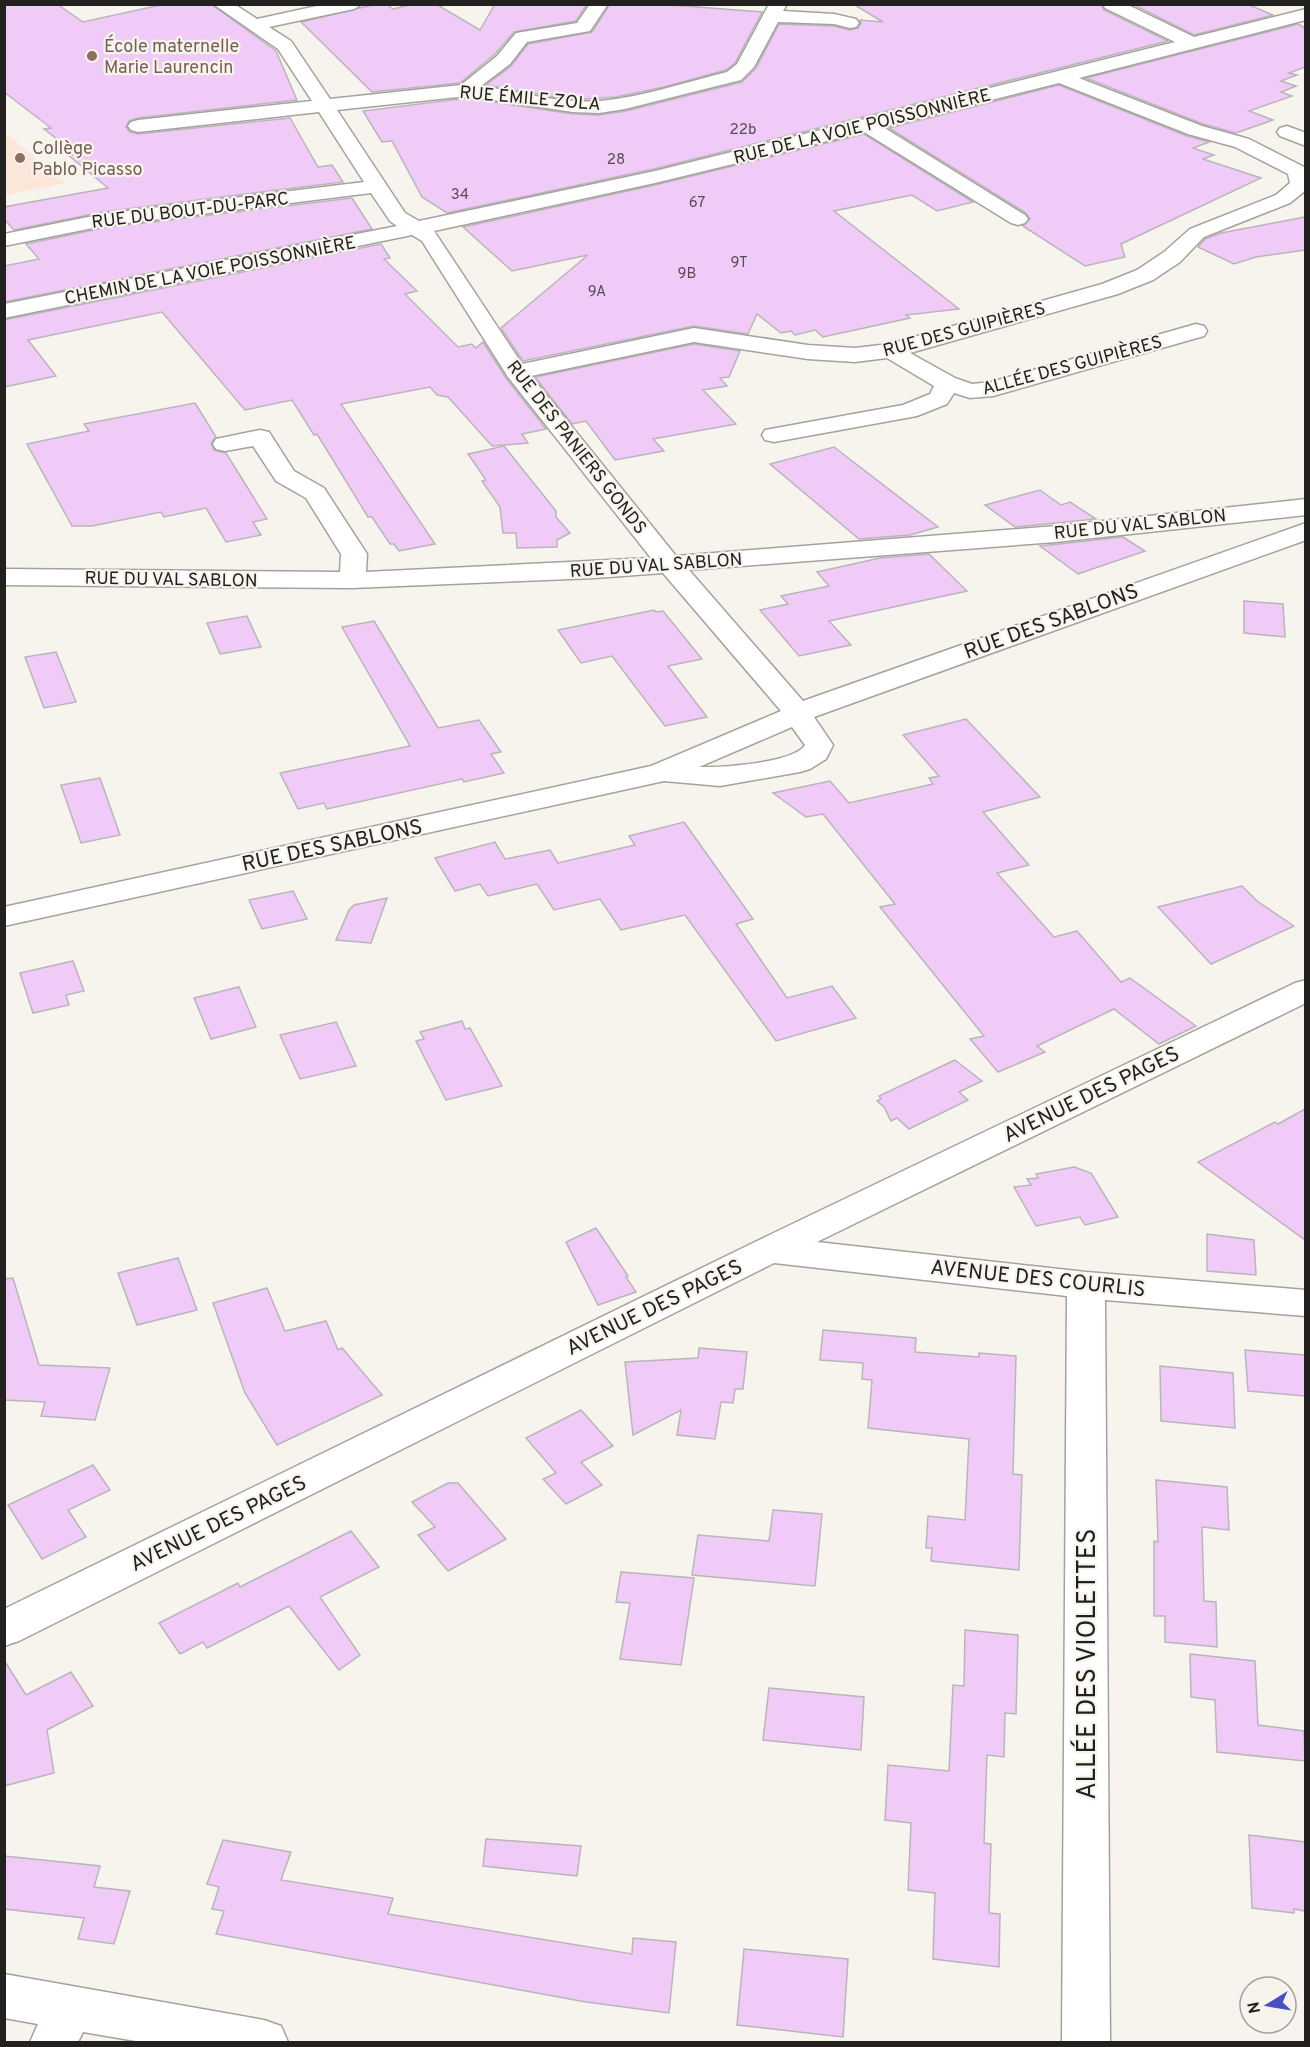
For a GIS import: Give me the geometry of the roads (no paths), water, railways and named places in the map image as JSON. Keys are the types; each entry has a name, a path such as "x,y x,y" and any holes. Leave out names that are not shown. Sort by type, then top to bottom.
{"street":[{"name":"RUE DES PANIERS GONDS","path":"221,4 285,45 398,217 430,237 516,372 670,565 798,713"},
{"path":"253,25 354,4"},
{"path":"467,90 474,81 508,55 515,41 522,37 584,27 600,4"},
{"path":"1111,4 1194,44"},
{"name":"RUE ÉMILE ZOLA","path":"138,126 467,90 573,106 599,107 734,76 745,67 775,10 812,14 850,23"},
{"name":"RUE DE LA VOIE POISSONNIÈRE","path":"416,228 655,177 867,126 1305,14"},
{"path":"1060,77 1195,130 1242,143 1277,159 1297,171 1300,184 1283,199"},
{"path":"867,126 1018,219"},
{"path":"1287,132 1305,140"},
{"name":"RUE DU BOUT-DU-PARC","path":"4,240 102,220 378,186"},
{"name":"RUE DES GUIPIÈRES","path":"516,372 694,335 808,352 855,355 891,351 1127,282 1145,275 1172,257 1197,233 1283,199 1305,193"},
{"name":"CHEMIN DE LA VOIE POISSONNIÈRE","path":"4,312 416,228"},
{"name":"ALLÉE DES GUIPIÈRES","path":"891,351 947,383 969,391 993,389 1196,331"},
{"path":"774,435 909,411 939,399 947,383"},
{"path":"225,444 260,437 285,476 315,492 354,554 352,580"},
{"name":"RUE DU VAL SABLON","path":"4,577 352,580 670,565 1056,534 1305,507"},
{"name":"RUE DES SABLONS","path":"4,917 660,773 798,713 1305,531"},
{"name":"RUE DES SABLONS","path":"660,773 720,777 800,763 816,753 819,745 798,713"},
{"name":"AVENUE DES PAGES","path":"4,1629 770,1250 1305,990"},
{"name":"AVENUE DES COURLIS","path":"770,1250 1086,1285 1305,1303"},
{"name":"ALLÉE DES VIOLETTES","path":"1086,1285 1086,2043"},
{"path":"4,1996 62,2025 264,2043"}],"place":[{"name":"École maternelle Marie Laurencin","path":"92,56"},
{"name":"Collège Pablo Picasso","path":"20,158"}]}
